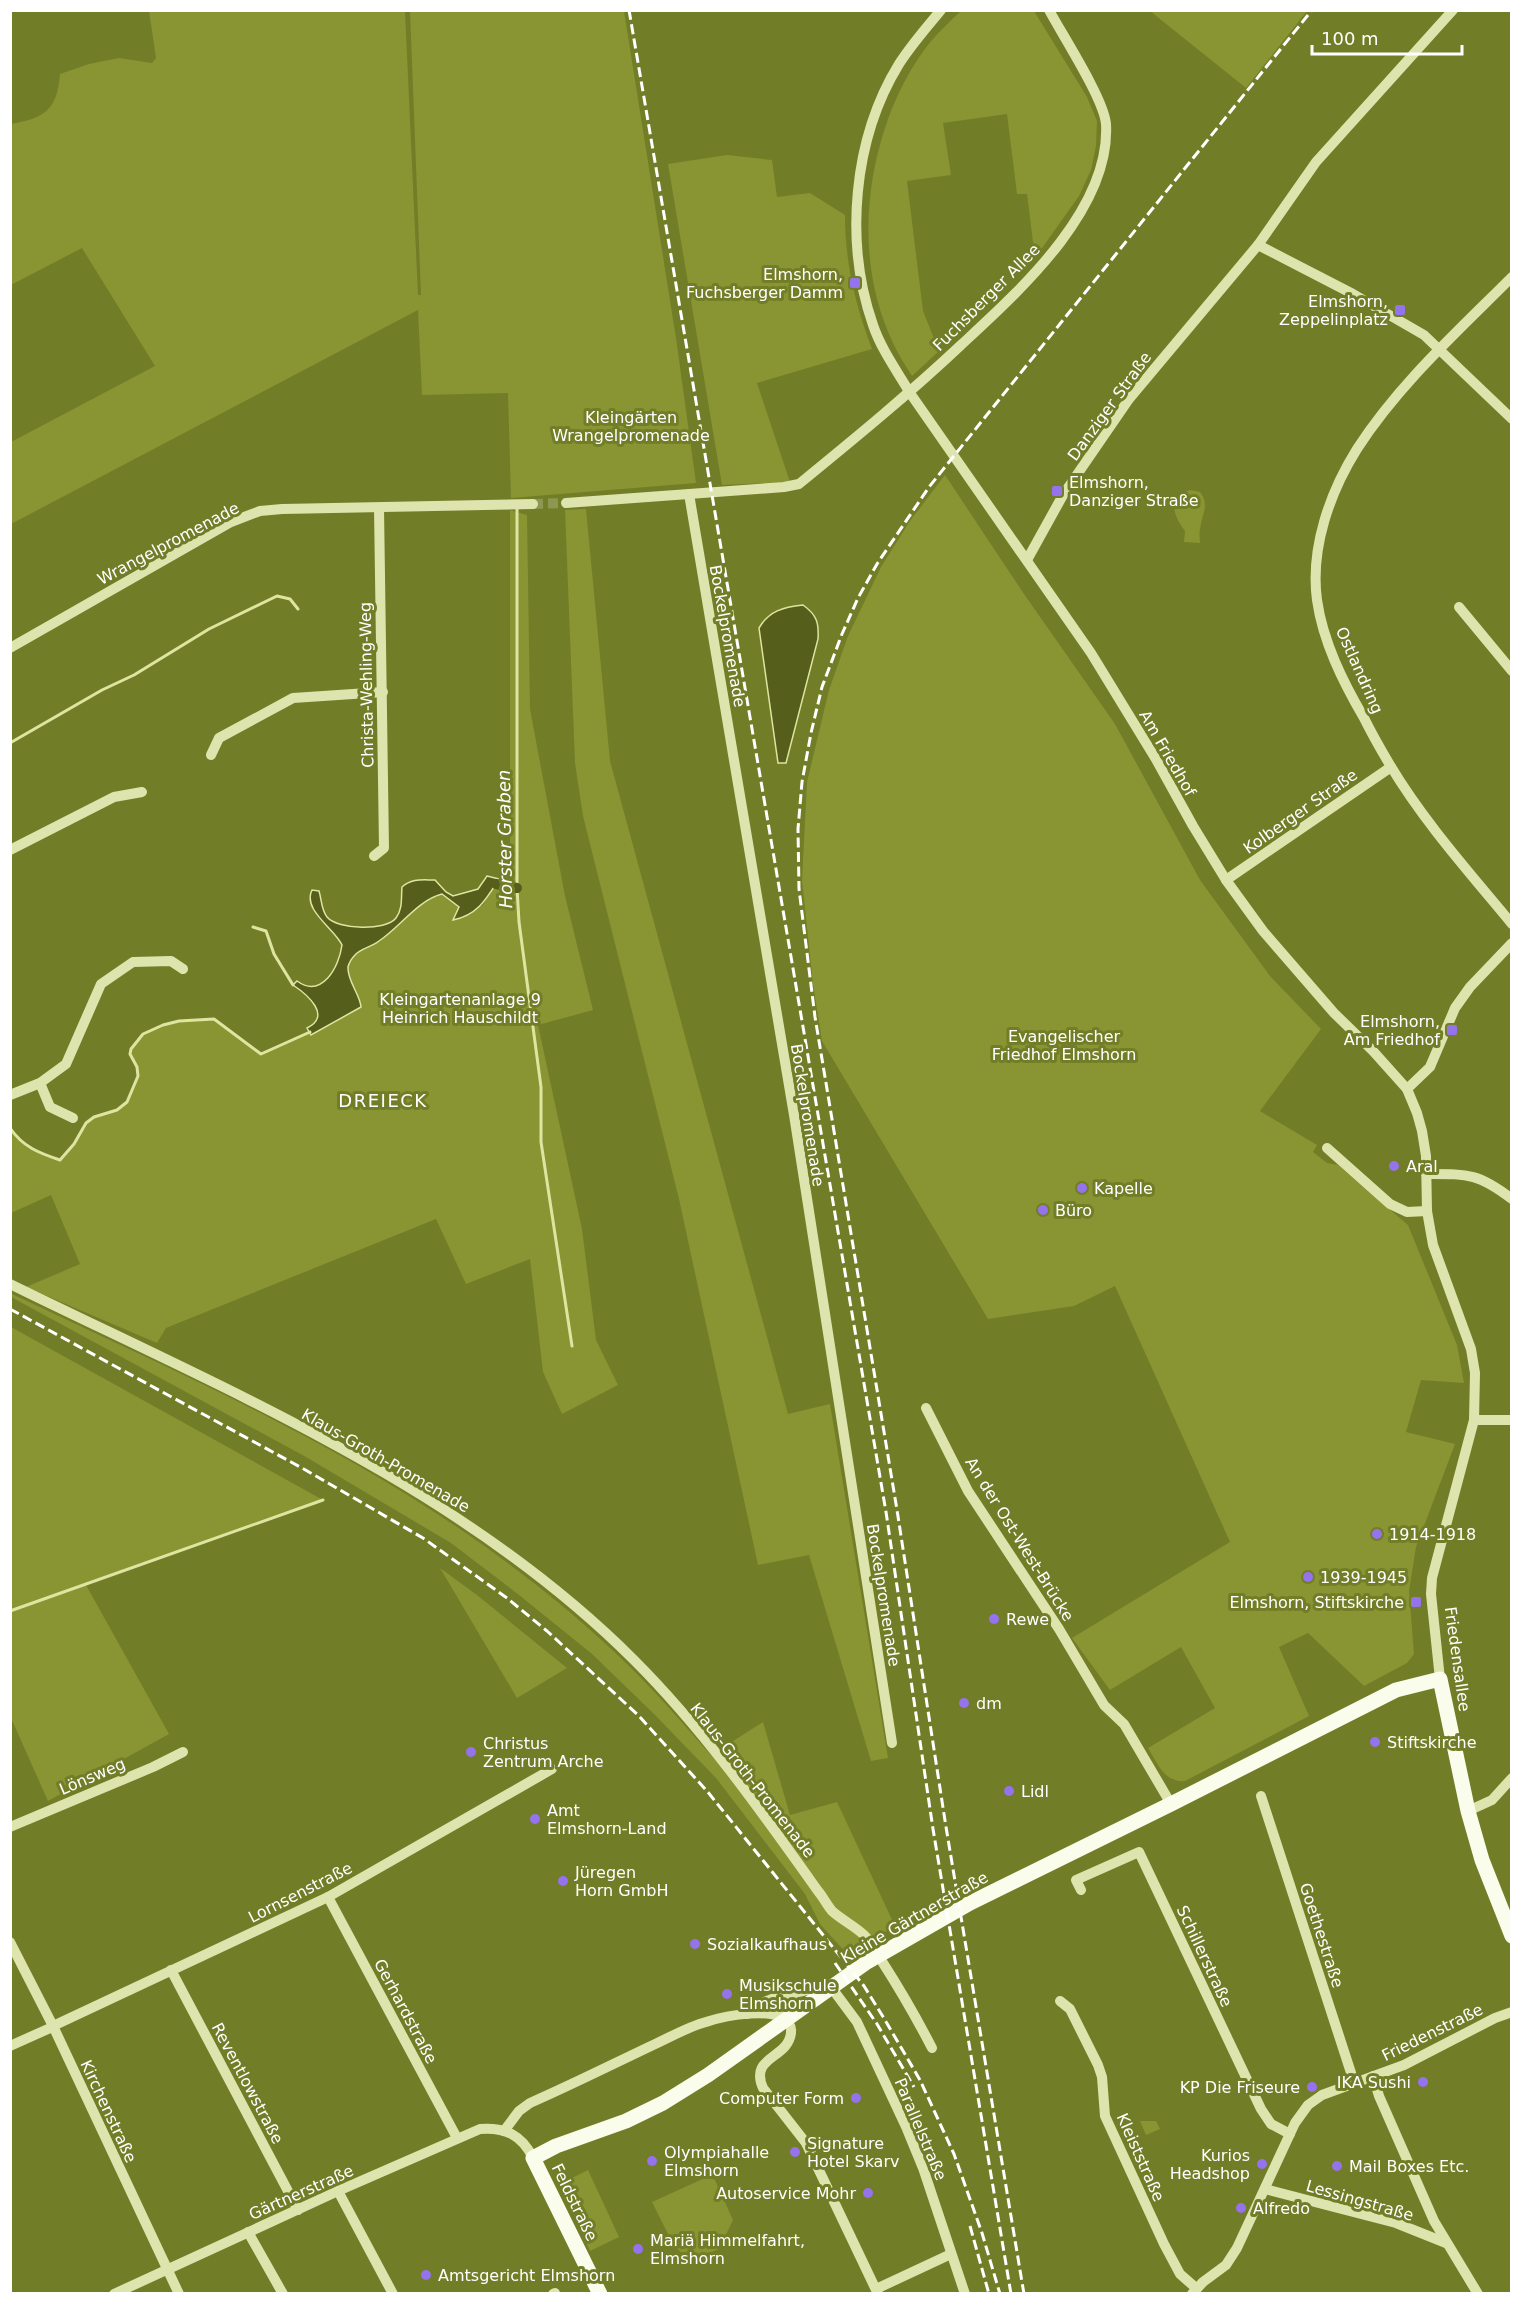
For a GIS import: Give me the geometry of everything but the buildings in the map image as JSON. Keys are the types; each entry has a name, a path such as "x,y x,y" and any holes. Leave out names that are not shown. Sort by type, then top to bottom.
{"main road":[{"path":"1171,1804 1396,1690 1440,1679"},
{"name":"Friedensallee","path":"1440,1679 1468,1811 1482,1860 1512,1936"},
{"name":"Kleine Gärtnerstraße","path":"533,2158 556,2146 642,2114 690,2086 842,1979 914,1934 1036,1870 1171,1804"},
{"name":"Feldstraße","path":"533,2158 600,2294"}],"street":[{"name":"Am Friedhof","path":"941,10 898,65 877,109 864,152 858,192 857,234 860,267 873,325 888,357 953,458 1105,675 1226,880 1263,932 1334,1013 1373,1051 1407,1089 1417,1113"},
{"name":"Fuchsberger Allee","path":"689,494 799,484 910,393 1041,268 1065,236 1100,172 1106,144 1105,120 1095,93 1049,10"},
{"name":"Danziger Straße","path":"1026,560 1063,495 1129,399 1258,245 1316,162 1453,10"},
{"path":"1258,245 1353,294 1424,335 1512,419"},
{"name":"Ostlandring","path":"1512,276 1440,349 1397,397 1358,448 1331,499 1317,556 1317,599 1326,638 1349,692 1391,767 1431,823 1512,924"},
{"path":"566,503 689,494"},
{"name":"Bockelpromenade","path":"689,494 794,1115 892,1743"},
{"name":"Wrangelpromenade","path":"10,648 231,522 260,512 282,509 533,504"},
{"name":"Christa-Wehling-Weg","path":"374,856 384,848 379,508"},
{"path":"1459,607 1512,671"},
{"path":"211,755 219,738 293,698 383,692"},
{"name":"Kolberger Straße","path":"1226,880 1391,767"},
{"path":"10,849 114,797 142,792"},
{"path":"1407,1089 1430,1067 1455,1008 1470,987 1512,943"},
{"path":"10,1095 40,1083 66,1064 101,984 133,962 171,961 183,969"},
{"path":"40,1083 50,1107 73,1118"},
{"name":"Friedensallee","path":"1417,1113 1426,1156 1427,1211 1433,1245 1471,1349 1475,1373 1474,1420 1432,1578 1431,1594 1440,1679"},
{"path":"1327,1148 1390,1204 1407,1212 1427,1211"},
{"path":"1426,1174 1475,1176 1490,1182 1512,1199"},
{"name":"Klaus-Groth-Promenade","path":"10,1284 199,1376 358,1458 468,1524 535,1574 633,1659 701,1734 832,1910 866,1936 904,1995 932,2048"},
{"name":"An der Ost-West-Brücke","path":"926,1408 968,1491 1059,1629 1104,1705 1124,1724 1171,1804"},
{"path":"1474,1420 1512,1420"},
{"name":"Lönsweg","path":"10,1827 153,1767 183,1752"},
{"name":"Lornsenstraße","path":"10,2046 328,1898 552,1769"},
{"path":"1468,1811 1492,1800 1512,1778"},
{"name":"Goethestraße","path":"1261,1796 1354,2082"},
{"name":"Schillerstraße","path":"1081,1890 1076,1880 1139,1852 1261,2109 1271,2124 1290,2134"},
{"name":"Gerhardstraße","path":"328,1898 457,2138"},
{"name":"Kirchenstraße","path":"10,1942 178,2294"},
{"name":"Reventlowstraße","path":"171,1970 298,2210"},
{"name":"Parallelstraße","path":"794,1994 816,1988 827,1988 834,1991 857,2022 903,2118 923,2168 965,2294"},
{"path":"747,2014 757,2005 774,1998 794,1994"},
{"path":"781,2017 794,1994"},
{"name":"Kleiststraße","path":"1060,2001 1070,2009 1098,2065 1102,2077 1105,2116 1164,2244 1180,2274 1194,2291"},
{"name":"Friedenstraße","path":"1194,2291 1229,2260 1301,2112 1315,2099 1354,2082 1404,2065 1495,2018 1512,2012"},
{"path":"533,2158 523,2141 504,2131 519,2110 530,2103 699,2024 733,2015 771,2014 789,2022 790,2039 762,2065 759,2072 764,2088 806,2143 877,2291 951,2254"},
{"path":"1373,2076 1379,2096 1413,2175 1446,2242 1478,2294"},
{"name":"Gärtnerstraße","path":"114,2294 457,2138 480,2129 504,2131"},
{"name":"Lessingstraße","path":"1265,2189 1396,2223 1446,2242"},
{"path":"338,2191 393,2294"},
{"path":"248,2232 283,2294"}],"green space":[{"name":"Kleingärten Wrangelpromenade","path":"149,11 405,11 418,295 421,295 410,11 624,11 676,338 696,483 511,498 508,393 422,395 418,310 11,524 11,442 155,366 82,248 11,285 11,124 33,119 47,110 56,96 60,74 89,64 119,58 152,63 156,58"},
{"path":"961,11 1034,11 1087,97 1097,121 1096,146 1091,170 1079,196 1035,258 1027,194 1017,194 1007,114 943,123 951,175 907,181 923,311 939,351 912,376 894,345 875,292 868,237 872,182 885,128 904,82 932,40"},
{"path":"1150,11 1307,11 1246,88"},
{"path":"727,155 772,160 777,197 810,193 845,215 852,283 872,349 757,383 790,482 722,485 668,164"},
{"name":"Evangelischer Friedhof Elmshorn","path":"945,475 1024,594 1115,724 1200,880 1270,976 1321,1029 1260,1111 1317,1145 1313,1152 1327,1163 1338,1165 1408,1225 1457,1345 1464,1383 1421,1380 1406,1432 1455,1444 1416,1547 1409,1591 1414,1654 1407,1663 1364,1686 1308,1633 1279,1647 1309,1716 1185,1781 1172,1779 1162,1771 1148,1748 1215,1708 1181,1647 1110,1690 1072,1638 1230,1542 1115,1286 1074,1306 988,1319 822,1041 813,984 802,880 807,782 829,690 848,636 881,567 910,521"},
{"path":"1190,490 1200,492 1204,501 1200,543 1184,542 1185,531 1177,519 1174,508 1178,498"},
{"path":"586,509 610,761 788,1414 830,1404 888,1758 871,1761 809,1555 758,1565 679,1199 583,816 575,763 565,510"},
{"name":"Kleingartenanlage 9 Heinrich Hauschildt","path":"510,510 527,515 530,709 565,896 593,1010 538,1025 582,1229 596,1340 618,1385 562,1414 543,1372 530,1259 466,1284 436,1219 166,1328 157,1343 26,1287 80,1264 51,1195 11,1213 10,1128 32,1149 60,1160 74,1144 86,1123 94,1117 117,1110 127,1102 138,1076 137,1067 130,1054 131,1049 143,1034 179,1021 214,1019 261,1054 310,1032 311,1034 361,1007 348,972 350,962 357,953 379,941 416,908 433,897 442,894 459,908 472,912 483,905 499,879 510,880"},
{"path":"10,1293 241,1403 410,1496 528,1578 589,1629 628,1665 711,1755 763,1722 790,1815 837,1802 895,1926 848,1955 820,1924 805,1894 716,1778 592,1654 451,1543 306,1457 11,1297"},
{"path":"11,1327 323,1500 86,1585 169,1734 48,1801 11,1718"},
{"path":"440,1568 477,1595 567,1668 517,1698"},
{"path":"1140,2121 1156,2121 1160,2129 1146,2135"},
{"path":"588,2170 619,2237 590,2251 560,2184"},
{"path":"707,2177 715,2180 733,2220 719,2249 691,2261 674,2246 652,2202"}],"shaded area":[{"path":"803,605 816,620 818,639 786,763 778,763 759,628 777,611"},
{"path":"487,876 499,879 481,905 469,914 453,920 459,907 442,894 433,897 409,914 387,935 357,953 349,964 348,972 361,1007 311,1035 307,1028 314,1023 318,1012 311,1000 293,985 297,981 306,986 314,986 328,978 337,962 342,945 311,905 312,890 319,891 324,911 333,921 351,926 373,927 391,922 396,918 401,907 402,887 410,882 435,880 453,896 478,889"}],"waterway":[{"name":"Horster Graben","path":"517,508 517,888 519,922 541,1087 541,1142 572,1346"},
{"path":"10,743 102,690 134,675 209,629 277,596 290,599 298,609"},
{"path":"496,884 517,888"},
{"path":"253,927 266,931 274,954 293,985"},
{"path":"10,1128 20,1140 32,1148 60,1160 74,1144 86,1123 94,1117 117,1110 127,1102 138,1076 137,1067 130,1054 131,1049 143,1034 163,1025 179,1021 214,1019 261,1054 310,1032"},
{"path":"10,1611 323,1500"}],"tunnel":[{"path":"533,504 566,503"}],"railway":[{"path":"629,10 886,1512 933,1829 1011,2294"},
{"path":"1024,2294 815,1017 799,889 798,829 802,782 822,687 858,598 877,564 929,487 1312,10"},
{"path":"10,1309 302,1468 423,1538 507,1598 547,1631 638,1715 707,1791 864,1986 920,2080 954,2154 982,2233 1000,2294"},
{"path":"835,1963 877,2024 914,2087"},
{"path":"970,2226 989,2294"}],"place":[{"name":"Elmshorn, Fuchsberger Damm","path":"855,283"},
{"name":"Elmshorn, Zeppelinplatz","path":"1400,310"},
{"name":"Elmshorn, Danziger Straße","path":"1057,491"},
{"name":"Elmshorn, Am Friedhof","path":"1452,1030"},
{"name":"Aral","path":"1394,1166"},
{"name":"Kapelle","path":"1082,1188"},
{"name":"Büro","path":"1043,1210"},
{"name":"1914-1918","path":"1377,1534"},
{"name":"1939-1945","path":"1308,1577"},
{"name":"Elmshorn, Stiftskirche","path":"1416,1602"},
{"name":"Rewe","path":"994,1619"},
{"name":"dm","path":"964,1703"},
{"name":"Stiftskirche","path":"1375,1742"},
{"name":"Christus Zentrum Arche","path":"471,1752"},
{"name":"Lidl","path":"1009,1791"},
{"name":"Amt Elmshorn-Land","path":"535,1819"},
{"name":"Jüregen Horn GmbH","path":"563,1881"},
{"name":"Sozialkaufhaus","path":"695,1944"},
{"name":"Musikschule Elmshorn","path":"727,1994"},
{"name":"IKA Sushi","path":"1423,2082"},
{"name":"KP Die Friseure","path":"1312,2087"},
{"name":"Computer Form","path":"856,2098"},
{"name":"Signature Hotel Skarv","path":"795,2152"},
{"name":"Olympiahalle Elmshorn","path":"652,2161"},
{"name":"Kurios Headshop","path":"1262,2164"},
{"name":"Mail Boxes Etc.","path":"1337,2166"},
{"name":"Autoservice Mohr","path":"868,2193"},
{"name":"Alfredo","path":"1241,2208"},
{"name":"Mariä Himmelfahrt, Elmshorn","path":"638,2249"},
{"name":"Amtsgericht Elmshorn","path":"426,2275"}],"district":[{"name":"DREIECK","path":"383,1101"}]}
